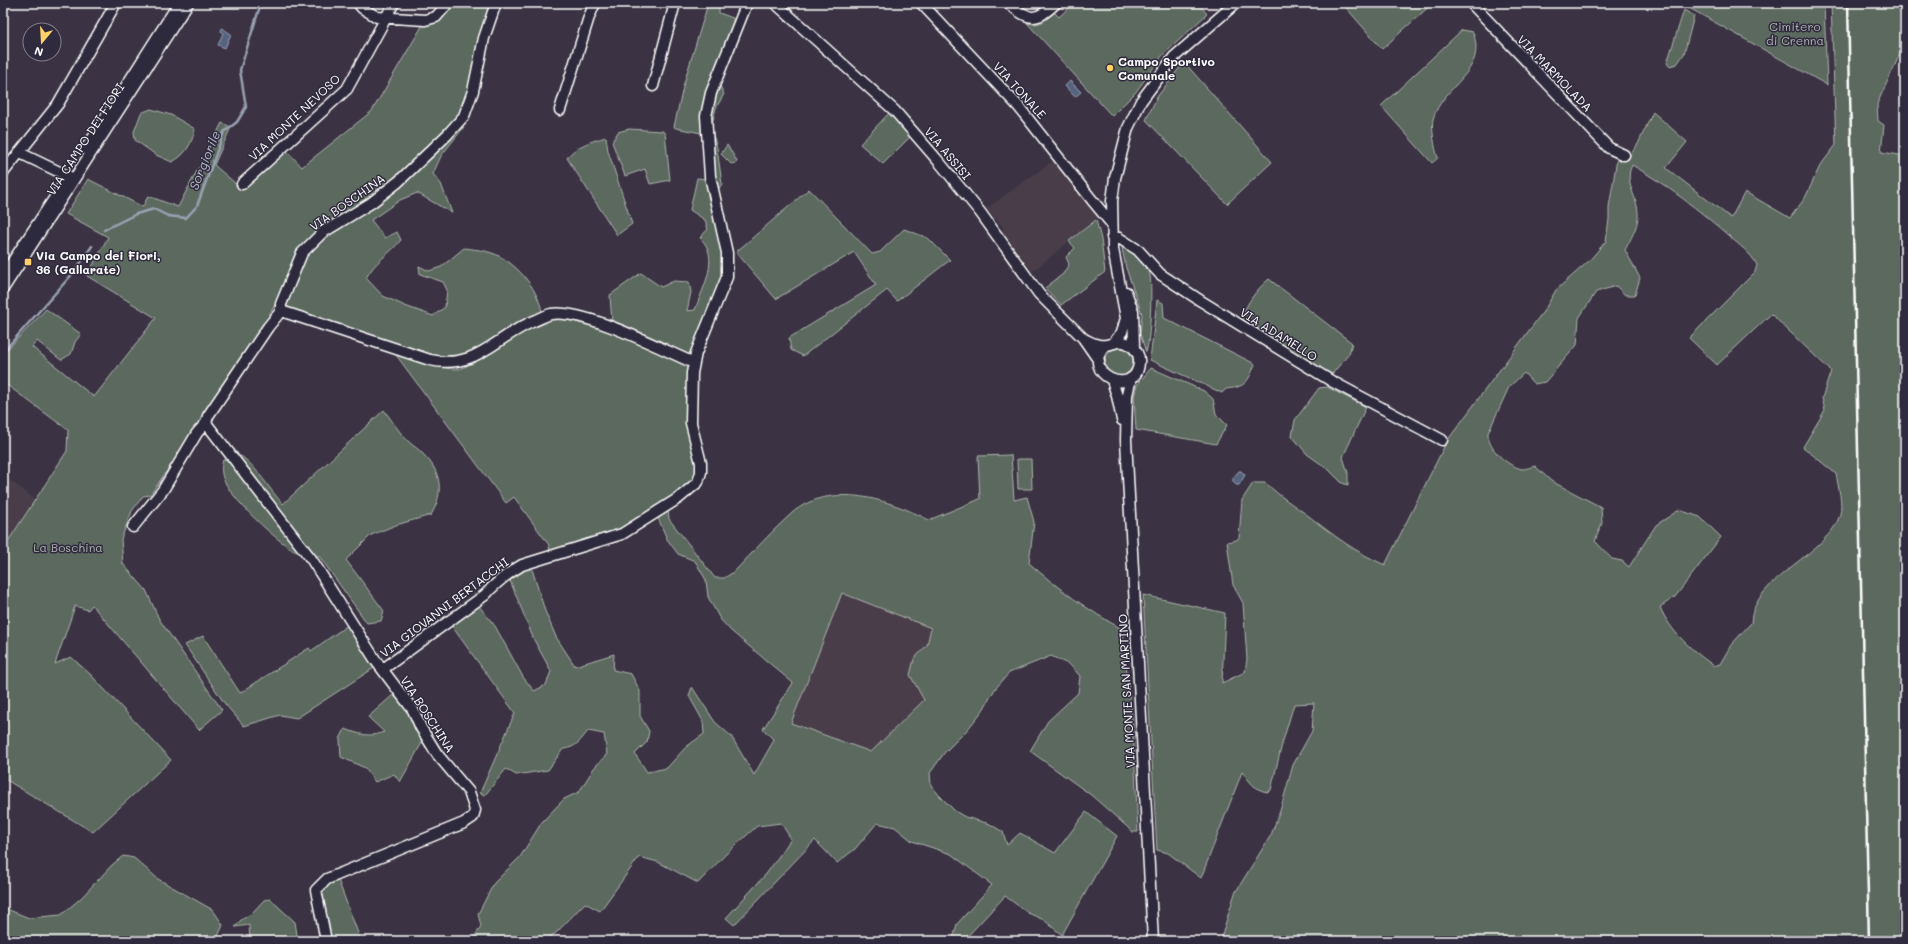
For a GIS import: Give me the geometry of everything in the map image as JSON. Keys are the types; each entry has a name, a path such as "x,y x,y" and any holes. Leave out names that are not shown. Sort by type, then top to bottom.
{"street":[{"path":"3,173 58,104 116,3"},
{"name":"VIA CAMPO DEI FIORI","path":"3,289 179,3"},
{"name":"VIA CAMPO DEI FIORI","path":"3,276 71,178 188,3"},
{"path":"358,3 369,13 387,18 425,20 436,17 448,3"},
{"name":"VIA MONTE NEVOSO","path":"242,184 347,89 394,3"},
{"name":"VIA BOSCHINA","path":"133,527 163,490 196,433 206,423 208,416 268,327 281,311 281,304 302,253 322,233 372,203 398,182 442,141 464,116 473,91 484,38 496,3"},
{"path":"560,110 589,17 596,3"},
{"path":"653,86 675,3"},
{"name":"VIA GIOVANNI BERTACCHI","path":"383,669 485,595 497,582 513,570 622,534 689,491 698,482 701,472 701,463 691,423 692,373 696,353 727,276 727,253 710,176 706,116 713,86 747,3"},
{"name":"VIA ASSISI","path":"775,3 895,111 980,212 1039,294 1083,338 1098,361"},
{"name":"VIA TONALE","path":"921,3 1018,106 1111,223"},
{"path":"1008,3 1024,16 1034,18 1044,15 1056,3"},
{"name":"VIA MONTE SAN MARTINO","path":"1126,440 1117,396 1112,380 1102,372 1098,361 1100,353 1122,332 1126,318 1112,237 1111,223 1114,178 1123,143 1141,101 1174,57 1236,3"},
{"name":"VIA MARMOLADA","path":"1471,3 1609,148 1624,155"},
{"path":"20,152 71,178"},
{"path":"1092,200 1107,203 1112,201"},
{"name":"VIA ADAMELLO","path":"1112,237 1119,238 1138,250 1160,274 1201,301 1333,382 1442,440"},
{"name":"VIA MONTE SAN MARTINO","path":"1118,272 1133,311 1134,348 1137,352 1139,363 1135,374 1131,378 1127,395 1126,440 1153,941"},
{"path":"281,311 446,364 467,360 487,349 521,326 550,314 573,315 610,327 694,363"},
{"name":"VIA ASSISI","path":"1083,338 1095,345 1110,344"},
{"path":"1110,344 1124,342 1134,348"},
{"path":"1112,380 1122,382 1131,378"},
{"name":"VIA BOSCHINA","path":"206,423 312,560 383,669 413,710 421,728 437,754 468,792 476,810 473,817 464,824 327,879 320,885 316,890 326,941"}],"shaded area":[{"path":"1054,160 1099,217 1032,272 1002,231 1003,227 986,209"},
{"path":"3,475 36,500 3,549"},
{"path":"842,593 931,628 927,645 914,659 924,700 871,752 791,723"}],"green space":[{"name":"La Boschina","path":"440,3 492,3 461,115 388,187 328,224 296,251 277,301 244,361 150,495 143,496 132,511 121,539 123,564 146,590 159,619 222,710 199,730 92,605 88,610 75,606 55,664 71,657 90,674 171,760 93,832 3,778 3,549 67,451 68,430 3,382 3,354 46,309 81,334 75,342 71,354 61,360 37,341 32,347 94,397 156,318 87,276 108,237 66,214 88,179 143,207 148,196 178,207 222,123 231,127 214,165 243,190 286,150 302,167 372,111 421,28"},
{"path":"700,3 719,3 719,13 733,18 734,29 703,132 701,133 674,127 684,83 707,7"},
{"name":"Campo Sportivo Comunale","path":"1074,3 1198,3 1207,14 1162,56 1135,93 1112,116 1027,23 1035,24 1042,22 1054,12 1059,17"},
{"path":"1342,3 1433,3 1382,49"},
{"name":"Cimitero di Crenna","path":"1664,3 1824,3 1827,85 1682,4 1669,8"},
{"path":"1831,3 1905,3 1905,43 1877,104 1878,121 1884,125 1881,152 1905,156 1905,941 1220,941 1235,893 1271,835 1280,811 1293,765 1312,731 1314,703 1294,704 1282,744 1271,790 1267,792 1258,789 1242,772 1201,878 1168,853 1157,850 1143,595 1225,613 1222,683 1245,672 1247,659 1243,603 1233,585 1227,542 1239,538 1242,500 1253,483 1266,483 1282,497 1355,550 1385,565 1447,441 1545,309 1556,290 1589,261 1606,241 1609,207 1617,159 1626,161 1638,144 1653,112 1687,142 1666,168 1731,218 1745,192 1790,218 1805,198 1820,166 1836,145","holes":["1632,165 1670,189 1706,217 1744,249 1757,265 1755,272 1689,338 1717,365 1771,314 1831,371 1822,398 1825,410 1803,447 1836,474 1841,500 1840,514 1834,528 1822,541 1764,592 1755,607 1751,623 1731,645 1720,664 1714,666 1698,654 1676,633 1664,616 1660,607 1675,597 1721,537 1700,517 1679,510 1656,525 1629,567 1622,561 1612,559 1595,541 1602,523 1601,507 1551,481 1535,466 1522,469 1510,464 1499,456 1494,450 1488,433 1509,387 1524,373 1534,384 1545,382 1577,345 1579,318 1596,292 1616,286 1625,295 1635,295 1640,278 1625,250 1638,220 1638,209 1629,178"]},
{"path":"1684,10 1694,16 1684,54 1677,64 1669,66 1667,63"},
{"path":"1462,30 1473,32 1476,46 1474,58 1470,68 1438,107 1433,119 1434,138 1438,158 1432,163 1381,106"},
{"path":"1184,62 1272,162 1227,204 1146,120 1157,97"},
{"path":"719,84 724,94 716,108 711,128 711,106"},
{"path":"151,109 171,115 195,129 188,148 181,156 172,162 156,155 135,140 134,132 141,113"},
{"path":"890,112 911,136 883,164 860,144"},
{"path":"464,127 441,156 433,174 441,184 452,213 417,193 400,200 371,220 385,238 397,232 401,240 378,262 366,278 383,296 433,316 445,307 447,290 443,282 420,274 419,266 429,271 441,267 464,248 482,250 501,257 509,262 524,276 536,294 542,312 517,322 473,352 462,357 446,357 430,354 286,307 286,302 306,256 313,247 457,129"},
{"path":"711,128 717,148 722,184 717,191 711,150"},
{"path":"629,129 662,131 665,133 670,180 650,184 645,169 625,176 612,142 618,132"},
{"path":"606,137 608,151 632,224 617,235 567,158 579,147"},
{"path":"727,145 737,161 736,163 731,164 721,154"},
{"path":"697,178 706,179 710,187 711,206 722,241 723,275 692,359 612,324 610,295 641,273 661,287 674,281 689,282 691,292 687,311 695,310 706,282 710,263 706,246 700,238 708,229 705,220 690,210"},
{"path":"809,189 872,254 880,252 904,229 928,238 950,260 897,301 887,290 803,356 791,350 789,338 876,285 854,252 776,299 736,252"},
{"path":"1096,220 1101,239 1105,272 1061,305 1045,288 1063,274 1069,264 1066,257 1075,248 1069,241"},
{"path":"1122,248 1126,248 1134,252 1145,263 1149,271 1151,287 1149,337 1146,352 1140,334 1142,314 1126,268"},
{"path":"1269,279 1352,343 1349,354 1332,374 1324,373 1241,318 1252,297"},
{"path":"1157,300 1163,303 1164,318 1255,364 1248,379 1242,385 1226,389 1222,393 1150,360"},
{"path":"561,318 605,330 691,365 700,467 693,482 619,531 550,553 549,545 514,497 506,503 393,351 434,365 450,369 458,369 470,364 520,330 537,323"},
{"path":"1119,348 1129,352 1133,362 1129,372 1119,376 1109,372 1105,362 1109,352"},
{"path":"1151,368 1204,391 1213,399 1216,414 1227,425 1216,444 1136,430 1134,397 1137,385"},
{"path":"1327,387 1366,407 1343,457 1348,473 1348,485 1342,483 1328,469 1307,454 1292,436 1295,420 1319,388"},
{"path":"384,410 405,438 420,451 434,468 439,483 439,491 438,499 431,515 396,525 371,535 346,560 384,611 381,621 367,623 319,556 299,553 289,547 267,530 244,508 227,487 223,478 222,466 223,460 241,456 253,466 283,504"},
{"path":"1011,455 1014,500 1027,497 1034,522 1029,563 1074,599 1097,615 1122,629 1133,726 1138,832 1133,832 1091,795 1030,751 1048,721 1078,693 1080,676 1070,665 1051,656 1009,673 995,689 983,710 967,730 945,752 930,773 931,785 955,811 965,817 990,824 1003,832 1007,845 1020,833 1055,853 1086,812 1117,836 1062,935 1044,920 1028,913 1005,896 963,941 955,941 953,939 957,924 992,885 951,854 912,841 895,827 877,823 855,849 837,863 815,840 734,925 726,918 767,873 791,839 781,823 757,826 726,854 698,883 658,862 639,857 600,911 585,903 556,933 543,941 472,941 481,926 478,914 494,883 520,857 542,822 564,799 579,792 594,768 607,754 604,734 588,731 575,746 563,749 548,770 516,775 506,769 485,795 480,793 515,713 451,625 479,606 495,626 523,677 534,691 546,685 551,671 534,640 509,578 531,566 545,611 556,637 575,666 614,654 613,670 631,674 640,691 640,716 649,731 647,742 635,754 647,772 667,768 686,747 704,734 703,721 689,696 692,687 715,722 731,736 754,775 774,740 763,729 793,683 731,631 720,619 708,597 706,580 695,561 678,554 667,539 658,518 668,509 669,519 715,578 724,578 734,572 792,513 807,503 824,497 842,495 879,500 929,520 980,499 978,456","holes":["842,593 931,628 927,645 914,659 910,675 924,700 871,752 791,723"]},
{"path":"1017,459 1031,459 1032,489 1018,489"},
{"path":"348,625 374,668 297,718 280,715 244,726 225,704 185,645 203,636 240,693 309,648 311,651"},
{"path":"393,695 404,705 423,741 400,782 394,774 375,782 365,768 341,757 340,739 345,729 360,734 369,735 384,732 368,717"},
{"path":"123,856 134,858 158,879 213,910 223,925 216,941 3,941 3,905 9,910 29,918 61,915 81,898 112,865"},
{"path":"338,880 361,941 329,941 320,892 324,886"},
{"path":"270,899 295,922 298,941 250,941 249,925 235,927 241,920 251,914 264,900"}],"water":[{"path":"222,28 231,34 225,48 218,45 223,33 221,32"},
{"path":"1070,81 1081,92 1075,97 1065,86"},
{"path":"1239,471 1245,475 1239,485 1236,485 1233,482 1233,478"}],"waterway":[{"name":"Sorgiorile","path":"104,230 136,214 154,209 168,216 186,218 197,206 224,132 237,122 246,107 240,70 261,3"},
{"name":"Sorgiorile","path":"3,352 75,271 92,246"}],"railway":[{"path":"1848,3 1869,941"}],"place":[{"name":"Campo Sportivo Comunale","path":"1110,68"},
{"name":"Via Campo dei Fiori, 36 (Gallarate)","path":"28,262"}]}
